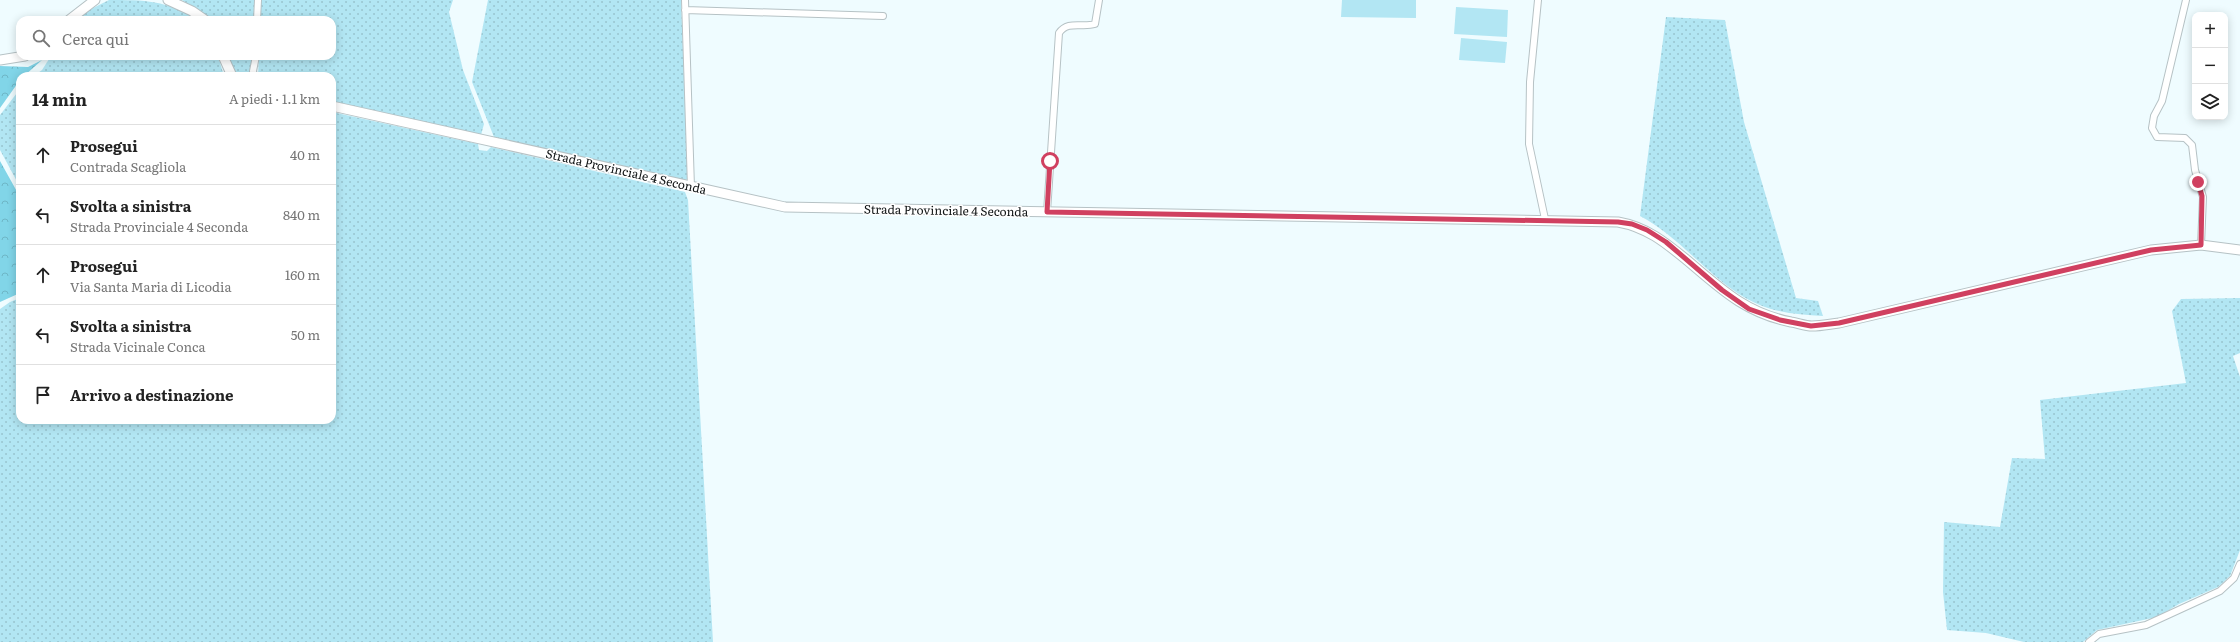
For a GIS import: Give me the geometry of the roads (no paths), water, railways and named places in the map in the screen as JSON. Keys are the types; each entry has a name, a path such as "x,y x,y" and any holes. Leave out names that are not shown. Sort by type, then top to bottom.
{"street":[{"path":"75,16 95,0"},
{"path":"168,0 199,16"},
{"path":"256,16 258,0"},
{"path":"684,0 691,187"},
{"path":"1047,212 1059,33 1063,27 1068,25 1095,24 1099,0"},
{"path":"1538,0 1530,75 1529,144 1545,220"},
{"path":"2186,0 2162,101 2154,116 2152,128 2157,137 2185,138 2192,145 2195,170 2202,196 2201,245"},
{"path":"685,10 883,16"},
{"path":"0,60 16,57"},
{"path":"225,60 230,72"},
{"path":"254,72 256,60"},
{"name":"Strada Provinciale 4 Seconda","path":"336,107 785,207 1545,220 1632,224 1647,230 1666,242 1722,290 1749,309 1780,320 1811,326 1839,323 2151,250 2201,245 2240,250"},
{"path":"2089,642 2099,634 2146,625 2220,591 2234,578 2240,564"}]}
